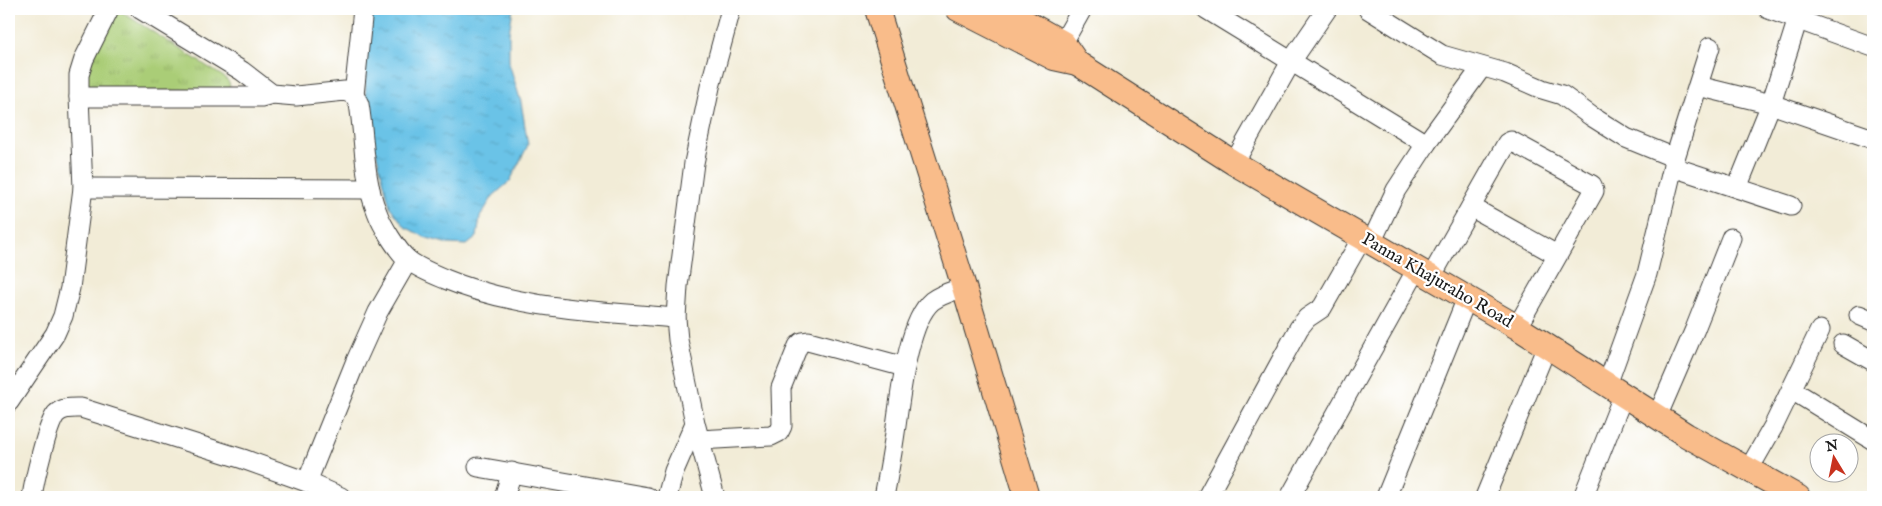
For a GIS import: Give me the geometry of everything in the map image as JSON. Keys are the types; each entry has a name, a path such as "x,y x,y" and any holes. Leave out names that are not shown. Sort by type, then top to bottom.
{"main road":[{"path":"877,9 1027,497"},
{"name":"Panna Khajuraho Road","path":"958,9 1058,51"},
{"name":"Panna Khajuraho Road","path":"1002,9 1058,51 1234,163 1517,327 1657,417 1798,497"}],"street":[{"path":"9,402 55,334 70,288 83,188 78,98 79,75 84,59 109,9"},
{"path":"140,9 242,71 272,94"},
{"path":"354,96 363,9"},
{"path":"715,497 697,431 678,340 676,318 678,286 694,163 710,87 732,9"},
{"path":"1058,51 1082,9"},
{"path":"1206,9 1292,60 1426,144"},
{"path":"1234,163 1292,60 1327,9"},
{"path":"1368,9 1442,55 1505,73 1542,89 1562,95 1626,138 1674,163 1737,188 1791,206"},
{"path":"1768,9 1800,14 1873,47"},
{"path":"1737,188 1771,104 1800,14"},
{"path":"1583,497 1647,274 1674,163 1710,47"},
{"path":"1207,497 1300,328 1307,318 1322,308 1426,144 1482,67"},
{"path":"1698,86 1771,104 1873,139"},
{"path":"78,98 242,98 261,97 272,94 296,96 345,91 354,96 359,104 370,189 377,213 392,240 408,260 435,275 466,288 500,297 546,306 676,318"},
{"path":"1290,497 1424,273 1471,206 1507,143 1511,141 1592,185 1594,188 1517,327"},
{"path":"83,188 370,189"},
{"path":"1471,206 1557,255"},
{"path":"1657,417 1731,238"},
{"path":"307,482 355,363 378,312 408,260"},
{"path":"884,497 905,367 922,314 931,302 941,295 964,287"},
{"path":"1386,497 1467,298"},
{"path":"1749,469 1792,390 1820,330"},
{"path":"697,431 771,436 779,432 782,426 781,388 798,346 802,342 808,341 905,367"},
{"path":"1843,344 1873,361"},
{"path":"1485,497 1547,346"},
{"path":"1792,390 1873,440"},
{"path":"32,497 34,480 49,428 55,414 66,408 81,408 106,415 243,458 341,497"},
{"path":"667,497 674,471 697,431"},
{"path":"478,467 648,497"},
{"path":"504,497 512,472"}],"green space":[{"path":"117,9 224,77 229,82 230,87 226,90 87,92 76,79"}],"water":[{"path":"370,9 513,9 509,33 509,63 521,102 528,145 510,181 493,196 480,217 477,237 467,245 448,244 427,238 405,227 390,207 367,116 364,65"}]}
